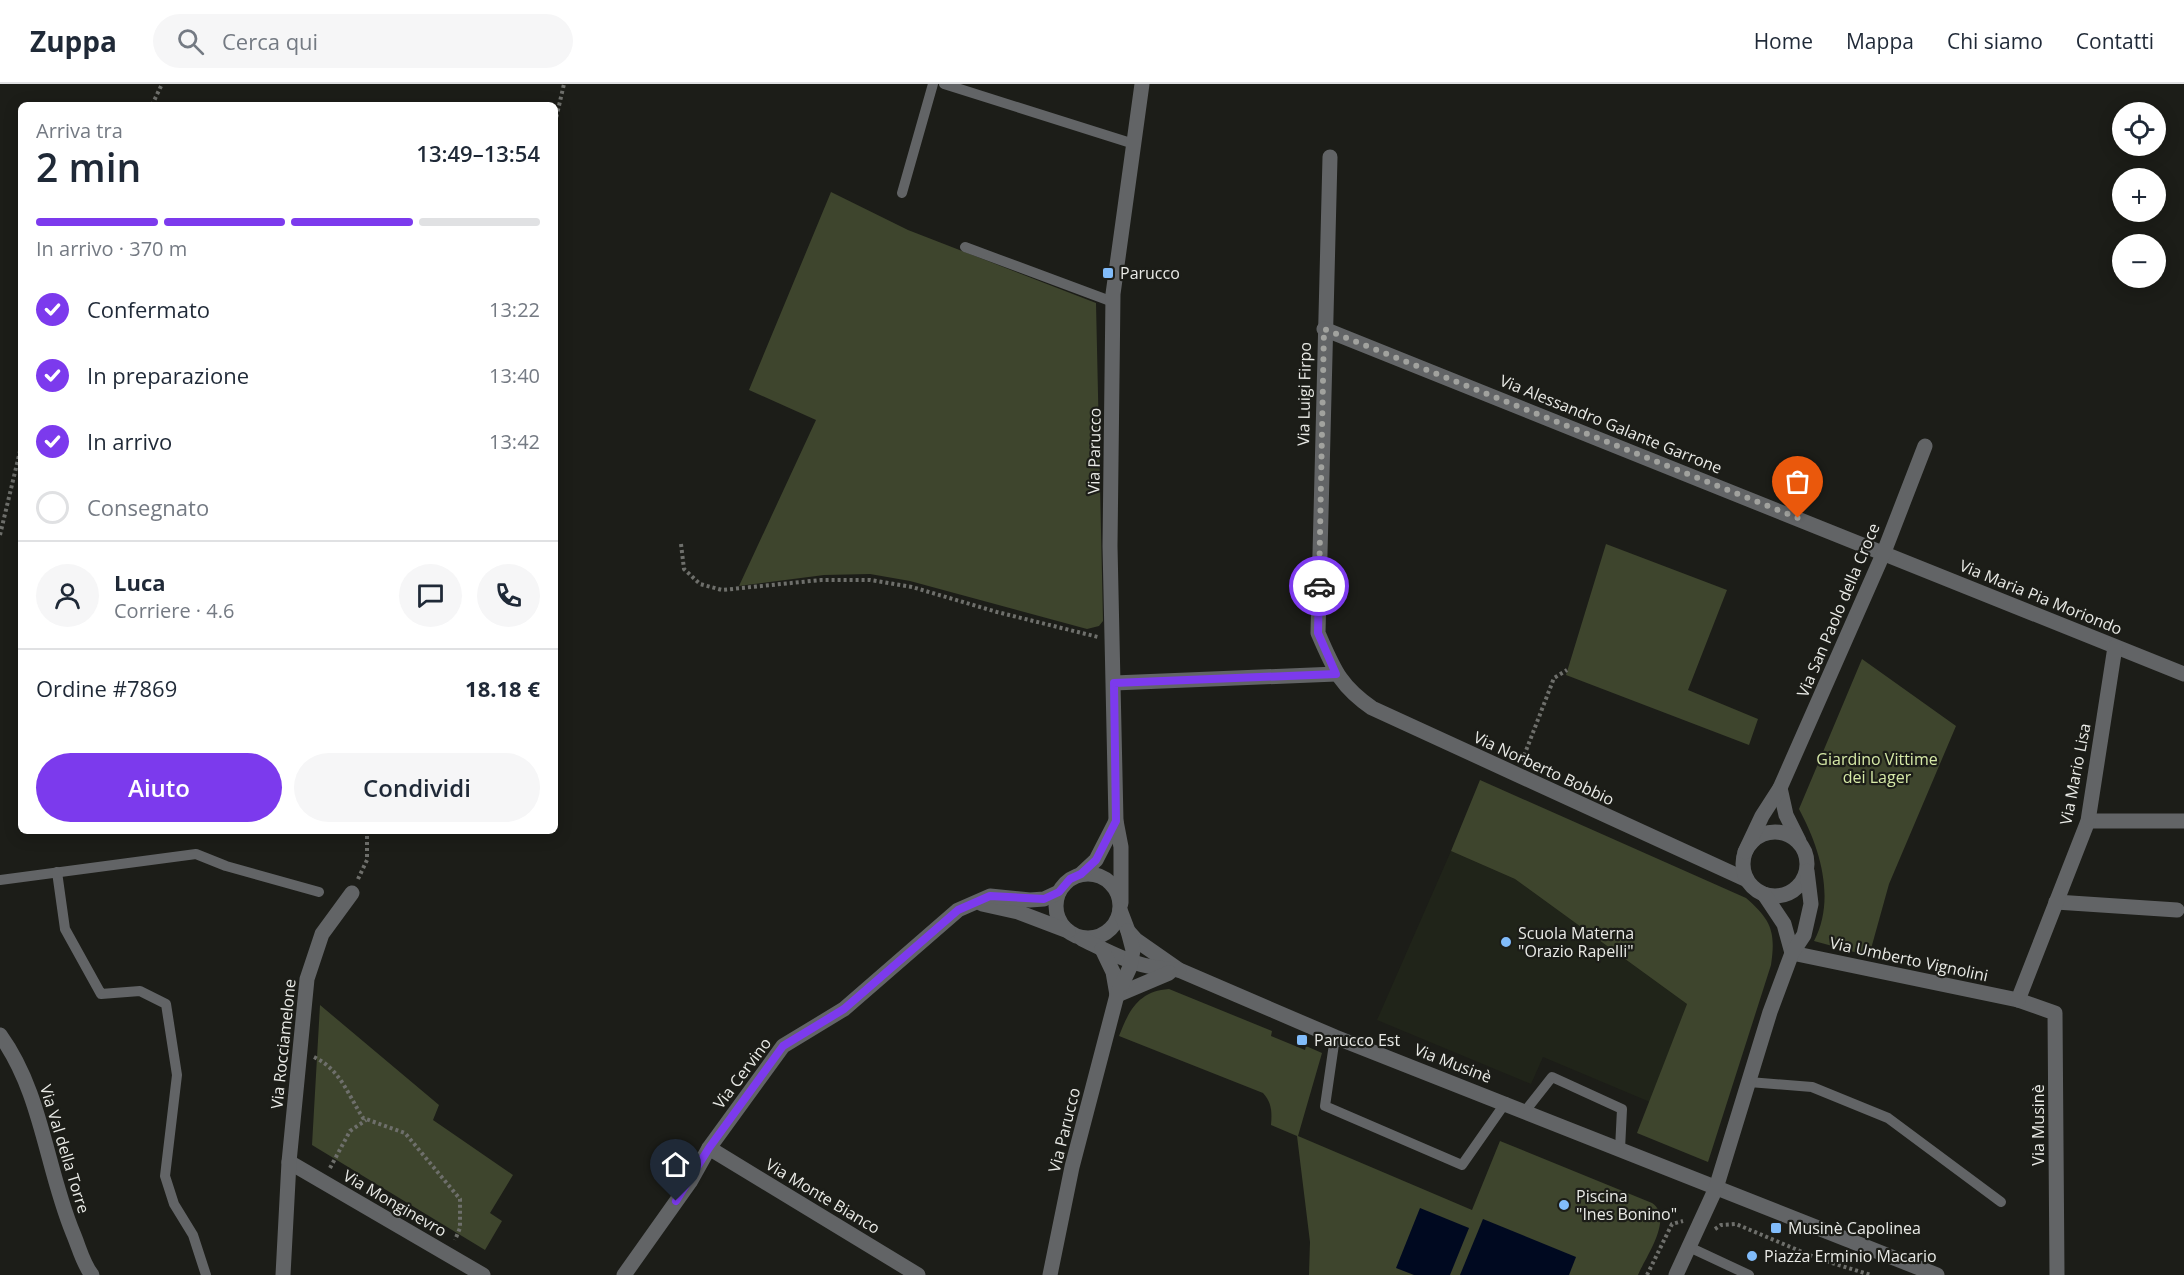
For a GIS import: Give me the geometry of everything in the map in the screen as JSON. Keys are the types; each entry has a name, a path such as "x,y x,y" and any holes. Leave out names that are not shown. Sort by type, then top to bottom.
{"street":[{"name":"Via Parucco","path":"1120,907 1121,847 1116,821 1110,546 1113,302 1142,84"},
{"name":"Via Luigi Firpo","path":"1318,633 1330,157"},
{"name":"Via Alessandro Galante Garrone","path":"1324,329 1884,552"},
{"name":"Via San Paolo della Croce","path":"1745,852 1762,816 1780,788 1884,552 1925,446"},
{"name":"Via Maria Pia Moriondo","path":"1884,552 2184,674"},
{"name":"Via Norberto Bobbio","path":"1318,633 1336,674 1354,695 1372,708 1748,880"},
{"name":"Via Mario Lisa","path":"2018,1000 2088,821 2115,647"},
{"path":"1114,683 1336,674"},
{"path":"1676,1275 1716,1188 1792,953 1804,935 1810,914 1805,853 1786,815 1780,788"},
{"path":"1116,821 1096,860 1081,874 1070,879 1059,892 1056,907 1057,918 1073,934 1131,963 1150,969 1179,969"},
{"path":"2088,821 2184,821"},
{"path":"1792,953 1781,918 1764,894 1748,880 1744,871 1745,852 1758,837 1776,832 1786,834 1801,845"},
{"path":"1764,894 1775,896 1795,889 1807,871"},
{"path":"1081,874 1103,877 1118,892 1120,907 1133,950 1131,963"},
{"name":"Via Cervino","path":"624,1275 690,1182 709,1148 783,1046 844,1009 958,910 990,896 1030,900 1044,899 1059,892"},
{"name":"Via Rocciamelone","path":"283,1275 289,1162 308,979 322,934 352,893"},
{"path":"2056,902 2176,910"},
{"path":"958,910 983,904 999,906 1089,939 1108,932 1115,924 1120,907"},
{"path":"1128,931 1179,969"},
{"path":"1102,949 1113,972 1117,995 1152,978 1179,969"},
{"name":"Via Umberto Vignolini","path":"1792,953 2018,1000"},
{"name":"Via Parucco","path":"1050,1275 1072,1167 1117,995 1126,980 1131,963"},
{"name":"Via Musinè","path":"1179,969 1335,1037 1506,1102 1937,1275"},
{"name":"Via Musinè","path":"2018,1000 2055,1013 2057,1275"},
{"name":"Via Val della Torre","path":"0,1035 16,1058 36,1111 61,1203 92,1275"},
{"name":"Via Monte Bianco","path":"709,1148 918,1275"},
{"name":"Via Monginevro","path":"289,1162 483,1275"}],"lane":[{"path":"902,193 933,84"},
{"path":"944,84 1134,144"},
{"path":"965,247 1113,302"},
{"path":"0,880 196,854 226,866 319,892"},
{"path":"57,872 65,929 101,994 140,991 166,1004 177,1075 165,1176 174,1204 193,1235 206,1275"},
{"path":"1335,1037 1325,1106 1462,1165 1506,1102"},
{"path":"1526,1110 1552,1077 1622,1109 1620,1149"},
{"path":"1749,1082 1812,1087 1888,1118 2001,1202"},
{"path":"1689,1247 1749,1275"}],"path":[{"path":"153,102 162,84"},
{"path":"558,110 564,84"},
{"path":"0,535 18,460"},
{"path":"681,544 684,569 700,584 722,590 754,589 821,580 870,580 912,587 997,612 1113,640"},
{"path":"1516,775 1554,678 1567,670"},
{"path":"352,893 367,860 367,834"},
{"path":"300,1050 325,1062 341,1077 363,1118 405,1133 460,1199 460,1228 450,1255"},
{"path":"324,1182 351,1131 367,1120"},
{"path":"1647,1275 1672,1224 1680,1221 1708,1230 1721,1225 1736,1224 1819,1258 1871,1275"}],"shaded area":[{"name":"Scuola Materna \"Orazio Rapelli\"","path":"1451,851 1515,879 1687,1004 1650,1102 1543,1057 1531,1084 1377,1020"}],"green space":[{"path":"831,192 908,230 1096,303 1103,621 1099,626 1087,629 910,581 870,574 824,575 739,586 816,420 749,390"},
{"path":"1606,544 1727,590 1688,690 1758,719 1749,745 1566,675"},
{"name":"Giardino Vittime dei Lager","path":"1862,659 1956,726 1889,884 1869,956 1814,941 1821,925 1824,908 1823,874 1813,840 1799,809"},
{"path":"1480,780 1746,898 1766,920 1773,943 1771,965 1708,1162 1637,1133 1687,1004 1515,879 1451,851"},
{"name":"Piscina \"Ines Bonino\"","path":"1169,989 1272,1031 1271,1036 1305,1050 1306,1046 1322,1053 1298,1136 1472,1210 1500,1141 1652,1203 1658,1210 1659,1227 1652,1248 1638,1275 1309,1275 1310,1242 1297,1136 1271,1125 1271,1108 1263,1093 1119,1036 1136,1003 1150,994"},
{"path":"320,1005 439,1105 433,1120 513,1175 490,1213 502,1221 485,1250 312,1145"}],"water":[{"path":"1420,1208 1469,1228 1450,1275 1414,1275 1396,1268"},
{"path":"1483,1219 1576,1257 1569,1275 1460,1275"}],"way so far":[{"path":"1319,586 1324,329 1798,518"}],"place":[{"name":"Parucco","path":"1108,273"},
{"name":"Scuola Materna \"Orazio Rapelli\"","path":"1506,942"},
{"name":"Parucco Est","path":"1302,1040"},
{"name":"Piscina \"Ines Bonino\"","path":"1564,1205"},
{"name":"Musinè Capolinea","path":"1776,1228"},
{"name":"Piazza Erminio Macario","path":"1752,1256"}],"route":[{"path":"676,1201 690,1182 709,1148 783,1046 844,1009 958,910 990,896 1044,899 1059,892 1070,879 1081,874 1096,860 1116,821 1114,683 1336,674 1318,633 1319,586"}]}
